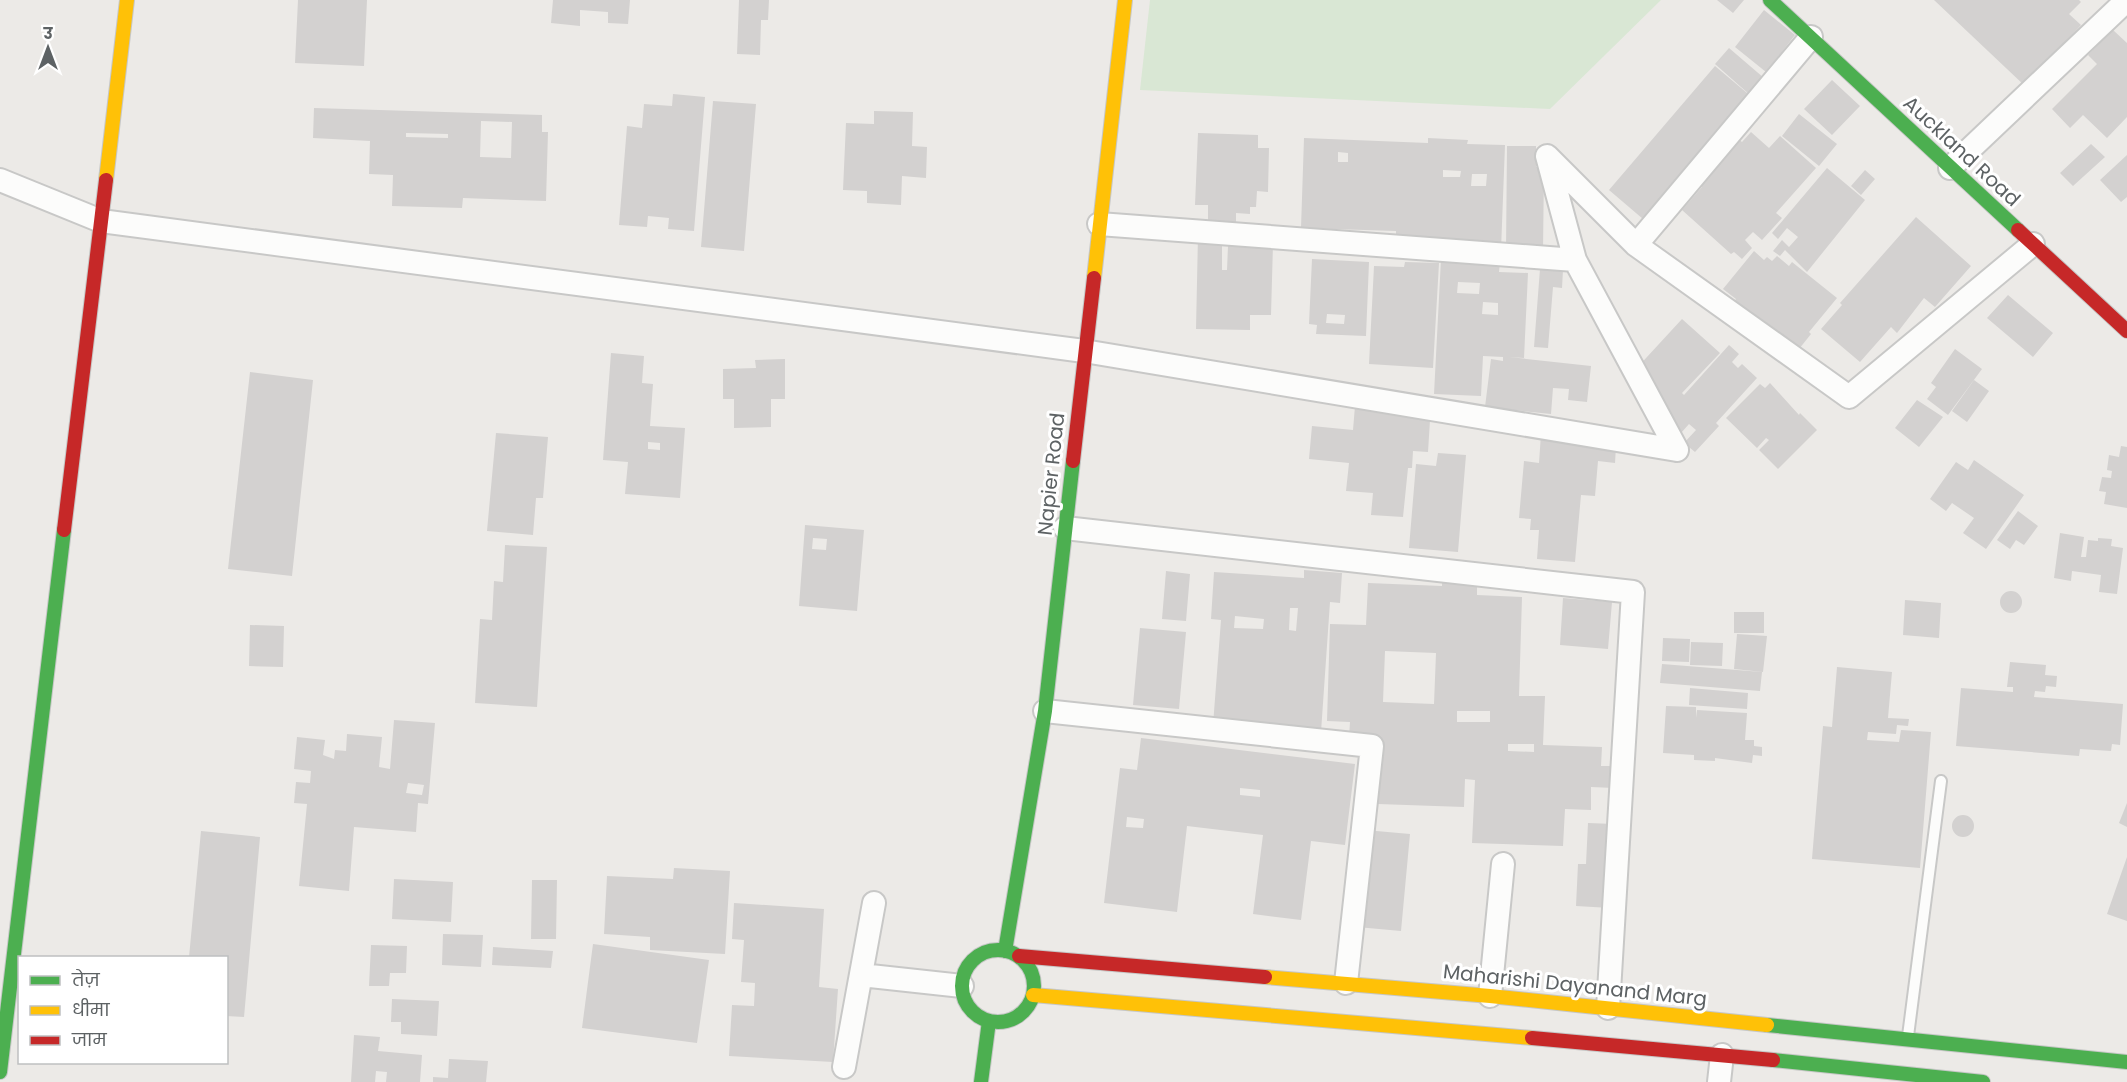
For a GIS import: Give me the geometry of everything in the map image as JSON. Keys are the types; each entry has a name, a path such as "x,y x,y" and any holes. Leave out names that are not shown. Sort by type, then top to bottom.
{"street":[{"path":"0,1072 127,0"},
{"name":"Napier Road","path":"1005,951 1045,711 1125,0"},
{"name":"Auckland Road","path":"1770,0 2127,331"},
{"path":"1950,168 2127,0"},
{"path":"1636,245 1811,37"},
{"path":"0,180 101,221 1084,351 1677,450 1575,260 1547,156 1636,245 1849,397 2032,244"},
{"path":"1099,224 1575,260"},
{"path":"1065,528 1633,592 1608,1008"},
{"path":"1045,711 1372,746 1346,983"},
{"path":"1490,996 1503,864"},
{"path":"844,1066 874,903"},
{"path":"990,951 1005,951 1018,956 1029,967 1034,981 1034,995 1024,1012 1008,1022 989,1022 975,1014 965,1001 962,986 965,970 975,958 990,951"},
{"name":"Maharishi Dayanand Marg","path":"1018,956 1490,996 2127,1062"},
{"path":"861,975 962,986"},
{"path":"1034,995 1722,1055 1983,1082"},
{"path":"981,1082 989,1022"},
{"path":"1719,1082 1722,1055"}],"lane":[{"path":"1907,1039 1941,781"}],"green space":[{"path":"1150,0 1661,0 1550,109 1140,90"}],"building":[{"path":"298,0 367,0 364,66 295,63"},
{"path":"553,0 630,0 628,24 608,23 608,12 580,10 580,26 551,23"},
{"path":"739,0 769,0 768,20 761,20 760,55 737,54"},
{"path":"1717,0 1744,0 1733,13"},
{"path":"1934,0 2079,0 2081,2 2069,14 2081,25 2025,86"},
{"path":"1764,10 1795,35 1766,72 1735,47"},
{"path":"2113,30 2127,43 2127,117 2107,138 2083,115 2070,128 2052,109 2097,64 2088,55"},
{"path":"1729,48 1764,78 1750,95 1715,64"},
{"path":"1715,66 1753,98 1655,215 1650,211 1643,219 1609,190"},
{"path":"1832,80 1860,106 1832,135 1804,109"},
{"path":"673,94 705,97 694,231 668,229 669,218 648,216 647,227 619,225 627,126 642,128 644,104 672,106"},
{"path":"713,101 756,104 744,251 701,247"},
{"path":"314,108 542,115 542,132 548,132 546,201 463,198 462,208 392,206 393,175 369,174 370,141 313,138","holes":["481,121 512,122 511,158 480,157","406,133 448,134 448,138 406,137"]},
{"path":"874,111 913,112 912,146 927,147 926,178 902,176 901,205 867,203 867,191 843,190 846,123 874,124"},
{"path":"1799,114 1837,144 1819,166 1782,136"},
{"path":"1751,132 1769,148 1780,136 1816,168 1776,213 1782,218 1762,240 1753,232 1745,240 1752,248 1742,259 1734,252 1731,254 1682,210 1702,187 1694,179 1734,135 1742,142"},
{"path":"1198,133 1258,135 1258,148 1269,148 1268,192 1257,191 1256,207 1250,207 1250,214 1236,213 1236,222 1208,222 1208,205 1195,205"},
{"path":"1304,138 1428,143 1428,138 1468,140 1467,144 1505,145 1501,250 1396,240 1396,231 1301,228","holes":["1338,152 1348,153 1348,162 1338,162","1443,170 1461,171 1460,177 1443,177","1472,174 1487,174 1486,186 1471,186"]},
{"path":"2091,144 2105,157 2073,186 2060,173"},
{"path":"1507,146 1536,146 1536,167 1544,167 1543,251 1506,250"},
{"path":"2127,155 2127,197 2121,202 2100,180"},
{"path":"1827,168 1865,200 1807,272 1785,250 1780,256 1773,251 1782,240 1789,247 1798,237 1787,228 1778,239 1772,233"},
{"path":"1865,170 1875,179 1861,195 1851,186"},
{"path":"1916,217 1971,266 1935,307 1924,298 1897,333 1891,327 1860,362 1821,329 1842,305 1840,303"},
{"path":"1198,235 1273,244 1271,315 1250,315 1250,330 1196,329","holes":["1222,246 1228,246 1227,270 1222,270"]},
{"path":"1754,251 1764,260 1767,257 1772,261 1777,256 1789,266 1792,262 1837,298 1809,332 1811,334 1795,354 1733,303 1736,299 1723,289"},
{"path":"1312,259 1369,262 1366,336 1316,334 1317,325 1309,324","holes":["1327,314 1345,315 1344,324 1326,323"]},
{"path":"1441,259 1500,262 1499,272 1528,273 1524,358 1509,357 1591,366 1587,402 1568,400 1569,389 1553,388 1551,414 1485,407 1491,359 1503,361 1503,357 1483,356 1481,396 1434,394","holes":["1458,282 1480,283 1479,294 1457,293","1483,302 1498,303 1498,315 1482,314"]},
{"path":"1405,262 1439,263 1433,368 1369,364 1374,266 1404,267"},
{"path":"1540,269 1563,270 1562,288 1553,287 1548,348 1534,347"},
{"path":"2008,295 2053,333 2033,357 1987,318"},
{"path":"1682,319 1720,353 1682,393 1684,395 1729,345 1739,354 1732,362 1738,368 1742,364 1757,378 1716,423 1719,426 1695,452 1684,443 1696,430 1689,424 1681,433 1635,370"},
{"path":"1955,349 1982,369 1948,415 1927,399 1936,387 1931,383"},
{"path":"611,353 644,356 642,383 653,384 650,426 685,428 680,498 625,494 628,462 603,460","holes":["648,442 660,443 660,450 648,449"]},
{"path":"785,359 785,399 771,399 771,427 734,428 734,399 723,399 723,369 756,368 755,360"},
{"path":"250,372 313,380 292,576 228,569"},
{"path":"1974,380 1989,391 1967,422 1952,411"},
{"path":"1770,383 1799,415 1800,413 1817,430 1778,469 1759,450 1769,440 1766,438 1757,448 1726,418 1760,384 1765,388"},
{"path":"1917,400 1943,417 1919,447 1895,428"},
{"path":"1355,406 1417,411 1416,419 1430,420 1428,452 1413,451 1412,468 1408,468 1403,517 1371,515 1373,493 1346,491 1349,463 1309,459 1312,426 1353,430"},
{"path":"1617,430 1615,463 1598,461 1595,496 1581,495 1575,562 1537,559 1539,530 1530,530 1531,519 1519,518 1524,461 1539,463 1541,434"},
{"path":"496,433 548,437 543,498 536,498 533,535 487,531"},
{"path":"2121,446 2127,447 2127,508 2104,504 2106,492 2099,491 2102,477 2111,478 2112,471 2107,470 2109,455 2119,457"},
{"path":"1438,453 1466,455 1458,552 1409,548 1416,464 1436,466"},
{"path":"1974,460 2024,495 1986,549 1963,533 1974,518 1952,503 1946,511 1930,499 1956,462 1968,470"},
{"path":"2018,511 2038,526 2024,545 2016,540 2010,549 1997,540"},
{"path":"805,525 864,530 857,611 799,606","holes":["813,538 827,539 826,550 812,549"]},
{"path":"2060,533 2084,537 2081,557 2086,557 2088,540 2112,539 2111,546 2123,548 2117,594 2099,592 2101,575 2072,571 2071,581 2054,578"},
{"path":"505,545 547,547 537,707 475,703 480,619 492,620 494,581 503,582"},
{"path":"1304,570 1342,573 1340,603 1330,602 1321,732 1213,725 1221,620 1211,619 1214,572 1304,578","holes":["1290,608 1298,608 1296,631 1289,630","1235,616 1264,619 1263,629 1234,628"]},
{"path":"1166,571 1190,574 1186,621 1162,619"},
{"path":"1442,580 1477,581 1477,595 1522,597 1519,696 1545,696 1543,745 1602,747 1601,766 1615,766 1614,788 1591,787 1591,810 1565,809 1563,846 1472,843 1475,780 1465,779 1464,807 1378,804 1380,739 1349,738 1350,722 1327,721 1330,624 1366,625 1368,583 1442,586","holes":["1385,651 1436,653 1434,704 1383,702","1457,711 1490,711 1490,722 1457,722","1508,744 1534,744 1534,752 1508,751"]},
{"path":"2011,591 2019,594 2022,602 2019,610 2011,613 2003,610 2000,602 2003,594"},
{"path":"1563,598 1612,602 1608,649 1560,645"},
{"path":"1905,600 1941,603 1939,638 1903,635"},
{"path":"1734,612 1764,612 1764,633 1734,633"},
{"path":"250,625 284,626 283,667 249,666"},
{"path":"1140,628 1186,632 1179,709 1133,705"},
{"path":"1737,634 1767,636 1763,672 1734,669"},
{"path":"1663,638 1690,639 1689,662 1662,661"},
{"path":"1691,642 1723,643 1722,666 1690,665"},
{"path":"2010,662 2046,665 2045,675 2057,676 2056,687 2046,686 2045,692 2035,691 2034,697 2123,704 2120,745 2112,744 2111,751 2080,749 2079,756 1956,746 1961,688 2013,692 2013,687 2007,687"},
{"path":"1662,664 1762,672 1760,691 1660,683"},
{"path":"1837,667 1892,672 1888,718 1909,719 1908,726 1897,725 1896,734 1868,732 1867,740 1899,742 1901,730 1931,732 1920,868 1812,859 1823,726 1832,727"},
{"path":"1690,688 1748,693 1747,709 1689,705"},
{"path":"1666,706 1696,707 1696,718 1697,710 1747,713 1745,740 1754,740 1754,746 1762,747 1762,756 1753,755 1752,763 1715,758 1715,761 1694,760 1694,755 1663,753"},
{"path":"394,720 435,723 428,804 418,803 416,832 354,827 349,891 299,886 307,804 294,803 296,782 310,783 311,771 294,769 297,737 325,740 323,755 334,759 335,750 346,751 347,734 382,737 379,767 390,769","holes":["408,783 424,785 422,795 406,793"]},
{"path":"1141,738 1355,764 1345,845 1311,841 1301,920 1253,914 1263,835 1187,826 1177,912 1104,903 1120,768 1137,770","holes":["1240,788 1260,790 1260,797 1240,795","1127,817 1144,819 1143,828 1126,827"]},
{"path":"2127,803 2127,827 2119,823"},
{"path":"1963,815 1971,818 1974,826 1971,834 1963,837 1955,834 1952,826 1955,818"},
{"path":"1588,823 1614,824 1610,908 1576,906 1578,864 1586,864"},
{"path":"1365,830 1410,834 1401,931 1357,927"},
{"path":"201,831 260,837 244,1017 228,1016 228,956 189,956"},
{"path":"2127,857 2127,921 2107,914"},
{"path":"674,868 730,871 725,954 650,950 650,937 604,934 607,876 673,879"},
{"path":"394,879 453,882 451,922 392,919"},
{"path":"532,880 557,880 556,939 531,939"},
{"path":"734,903 824,909 819,987 838,989 833,1062 729,1056 732,1005 754,1006 755,983 741,982 744,940 732,939"},
{"path":"443,934 483,935 481,967 442,965"},
{"path":"593,944 709,960 697,1043 582,1028"},
{"path":"371,945 407,946 406,973 390,973 389,986 369,986"},
{"path":"493,947 553,951 551,968 492,965"},
{"path":"392,999 439,1001 437,1036 401,1034 401,1022 391,1022"},
{"path":"354,1035 380,1037 378,1051 422,1055 420,1082 386,1082 387,1072 376,1071 375,1082 351,1082"},
{"path":"449,1059 488,1061 486,1082 433,1082 433,1077 448,1078"}],"traffic: fast":[{"path":"1770,0 2018,230"},
{"path":"1005,951 1045,711 1073,461"},
{"path":"0,1072 64,530"},
{"path":"998,950 1018,956 1028,966 1034,986 1028,1006 1018,1016 998,1022 978,1016 968,1006 962,986 968,966 978,956 998,950"},
{"path":"981,1082 989,1021"},
{"path":"1767,1025 2127,1062"},
{"path":"1773,1060 1983,1082"}],"traffic: slow":[{"path":"106,180 127,0"},
{"path":"1094,278 1125,0"},
{"path":"1265,977 1490,996 1767,1025"},
{"path":"1033,995 1532,1038"}],"traffic: jam":[{"path":"64,530 106,180"},
{"path":"2018,230 2127,331"},
{"path":"1073,461 1094,278"},
{"path":"1019,956 1265,977"},
{"path":"1532,1038 1773,1060"}]}
